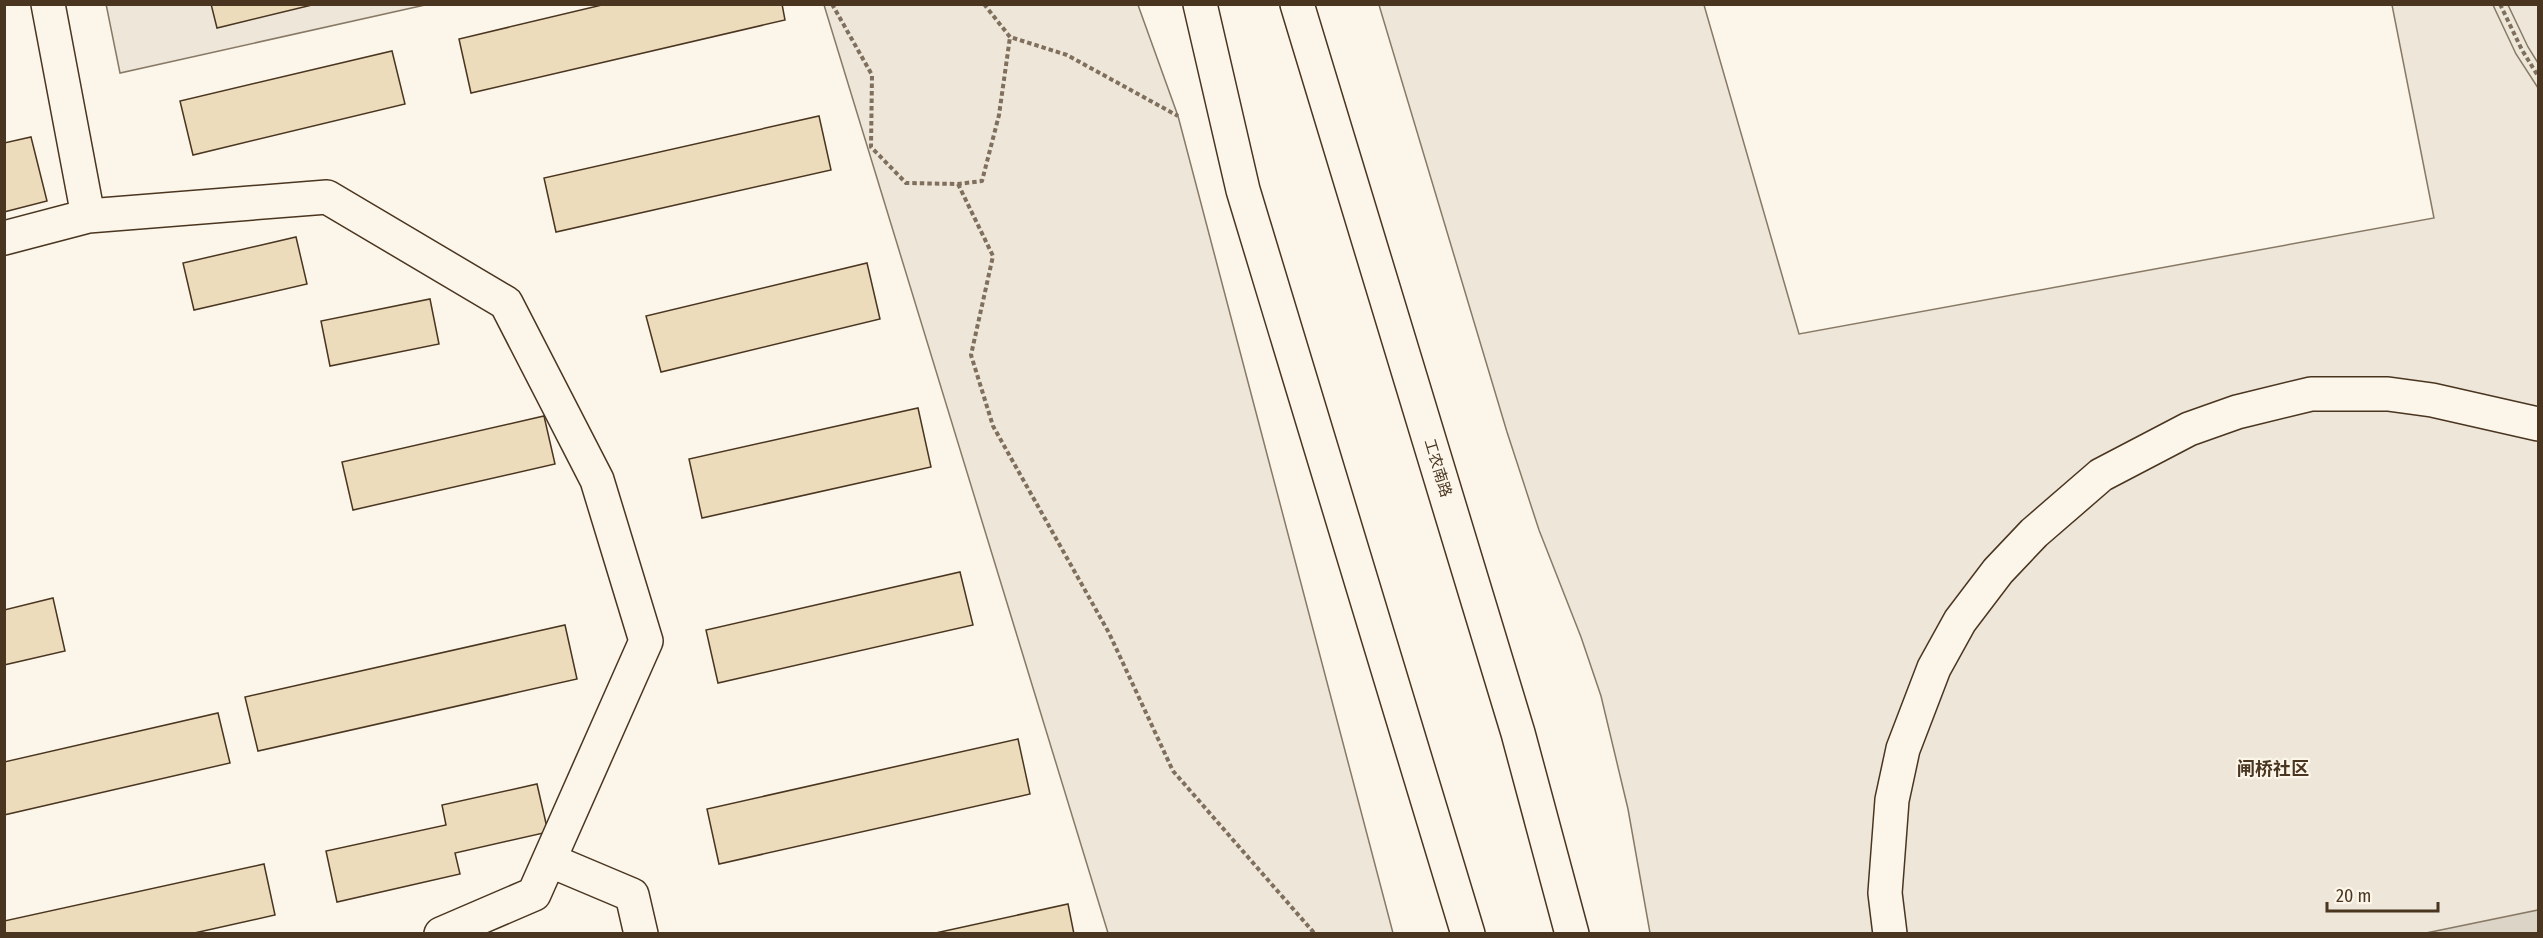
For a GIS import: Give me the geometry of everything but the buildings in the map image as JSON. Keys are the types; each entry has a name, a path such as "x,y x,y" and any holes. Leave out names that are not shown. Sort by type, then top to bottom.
{"street":[{"path":"48,4 88,216"},
{"path":"1200,4 1243,190 1468,933"},
{"name":"工农南路","path":"1297,4 1518,733 1572,933"},
{"path":"4,238 88,216 327,197 506,303 597,480 646,640 534,894 441,933"},
{"path":"1890,933 1885,893 1892,800 1903,749 1934,668 1960,621 1998,571 2047,520 2101,475 2190,429 2237,412 2311,394 2388,394 2432,400 2538,424"},
{"path":"549,860 632,895 641,933"}],"path":[{"path":"832,4 872,75 871,147 906,183 958,184 982,181 999,115 1010,37"},
{"path":"984,4 1010,37 1067,55 1178,116"},
{"path":"2500,4 2522,50 2538,76"},
{"path":"958,184 993,256 971,355 993,426 1109,633 1173,771 1315,933"}],"shaded area":[{"path":"106,4 425,5 120,73"},
{"path":"824,5 1138,5 1178,116 1393,933 1108,933"},
{"path":"1379,5 1704,5 1799,334 2434,218 2392,5 2538,5 2538,933 1650,933 1628,809 1601,696 1581,637 1539,530 1507,432"},
{"path":"2493,5 2508,5 2538,63 2538,88 2516,54"},
{"path":"2538,910 2538,933 2426,933"}],"district":[{"name":"闸桥社区","path":"2273,769"}]}
